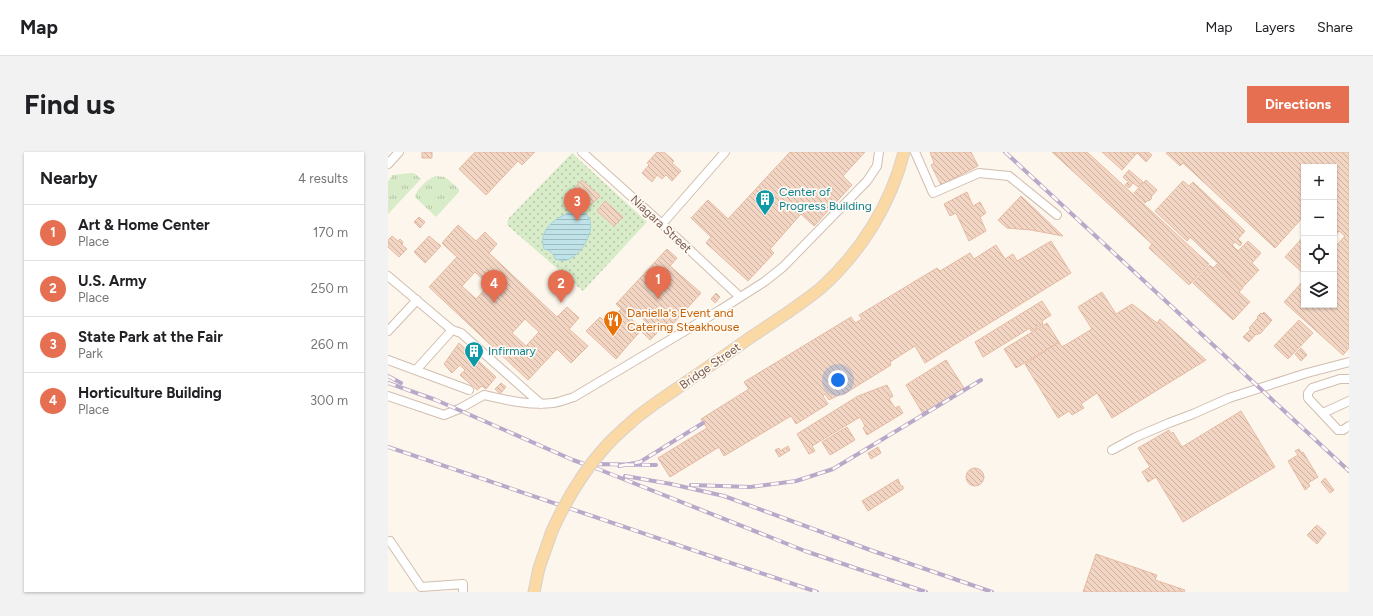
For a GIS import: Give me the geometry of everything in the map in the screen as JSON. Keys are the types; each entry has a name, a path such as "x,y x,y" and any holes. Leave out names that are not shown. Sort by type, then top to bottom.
{"main road":[{"name":"Bridge Street","path":"534,592 539,568 552,531 561,511 586,470 608,444 637,417 802,302 832,276 854,253 873,226 889,196 904,152"}],"lane":[{"path":"388,164 399,152"},
{"name":"Niagara Street","path":"582,152 740,297"},
{"path":"662,224 725,152"},
{"path":"388,396 444,415 459,409 484,395 541,404 554,403 574,396 714,314 764,282 783,267 867,181 877,166 879,152"},
{"path":"915,152 933,194 979,173 1009,176 1057,215"},
{"path":"388,276 452,330 461,333 541,404"},
{"path":"388,331 417,300"},
{"path":"416,370 452,330"},
{"path":"388,360 469,390"},
{"path":"1112,450 1136,436 1229,398 1307,373 1349,362"},
{"path":"1349,379 1340,379 1312,388 1308,393 1308,398 1338,430 1343,430 1349,426"},
{"path":"1322,413 1349,401"},
{"path":"388,542 390,541 420,587 463,584 463,592"}],"green space":[{"path":"572,153 647,222 583,291 507,225 508,219"},
{"path":"414,173 421,179 388,214 388,181 393,175"},
{"path":"436,176 445,177 459,189 459,192 436,217 415,197 418,191 429,179"}],"water":[{"path":"579,211 586,215 590,220 591,228 585,244 580,251 567,260 555,259 551,252 544,249 544,234 547,228 558,218 572,212"}],"building":[{"path":"422,152 432,152 432,158 422,158"},
{"path":"475,152 535,152 522,165 518,161 486,195 459,169"},
{"path":"657,152 664,152 674,161 672,163 681,171 672,181 666,175 662,179 657,175 652,182 642,173 649,165 647,163"},
{"name":"Center of Progress Building","path":"790,152 865,152 843,176 852,185 814,226 801,214 770,249 774,253 748,281 706,243 711,237 691,218 708,200 728,219"},
{"path":"930,152 971,152 978,166 941,185 931,165 934,163"},
{"path":"1052,152 1087,152 1209,264 1189,285 1149,248 1152,244"},
{"path":"1102,152 1148,152 1152,155 1146,162 1137,153 1122,170"},
{"path":"1349,152 1349,348 1343,355 1284,302 1301,283 1301,308 1337,308 1337,245 1345,236 1339,231 1337,233 1337,164 1301,164 1301,219 1275,248 1183,163 1180,166 1166,153"},
{"path":"1129,170 1143,182 1138,187 1133,183 1129,188 1125,185 1130,180 1129,179 1127,181 1123,177"},
{"path":"582,180 600,196 591,205 573,190"},
{"path":"1146,180 1157,190 1151,197 1152,198 1145,203 1134,193"},
{"path":"1183,181 1189,186 1193,182 1245,231 1238,239 1242,243 1240,246 1235,242 1232,245 1238,251 1248,241 1261,253 1252,263 1259,270 1243,287 1190,237 1187,241 1155,211"},
{"path":"967,192 973,206 980,202 986,213 980,217 986,231 969,241 956,213 950,216 944,204"},
{"path":"1021,196 1063,236 1031,230 1007,228 998,220"},
{"path":"605,201 623,217 614,226 597,211"},
{"path":"419,217 425,222 420,228 414,222"},
{"path":"458,225 476,241 485,232 497,244 489,253 557,317 567,307 579,318 569,329 588,346 571,363 557,349 528,380 429,287 457,257 442,243","holes":["475,272 489,285 476,299 462,286","525,319 539,332 526,346 512,333"]},
{"path":"392,236 398,241 400,239 403,242 402,245 407,249 399,257 388,247 388,240"},
{"path":"429,236 441,246 425,263 414,252"},
{"path":"1301,239 1301,271 1285,257"},
{"path":"1051,241 1071,273 925,363 915,346 890,362 891,365 844,394 829,400 825,394 823,396 828,404 796,424 791,416 724,456 719,447 670,477 658,458 707,428 701,419 749,389 744,382 851,317 855,323 862,319 859,315 937,268 940,271 970,253 974,259 996,245 1005,259 1013,254 1017,261"},
{"path":"667,249 677,258 670,266 701,293 671,326 667,323 650,340 641,331 648,324 632,309 627,314 616,304"},
{"path":"1217,264 1243,288 1239,292 1250,302 1233,320 1193,283 1210,265 1213,268"},
{"path":"1102,292 1116,314 1132,304 1157,323 1160,319 1206,360 1112,418 1097,393 1081,404 1084,408 1072,415 1069,411 1058,418 1025,364 1059,342 1062,347 1092,329 1078,307"},
{"path":"716,293 720,297 715,303 711,299"},
{"path":"1042,301 1051,315 1042,321 1043,324 1037,327 1036,324 1037,328 1031,331 1030,328 983,357 975,342"},
{"name":"Daniella's Event and Catering Steakhouse","path":"621,309 642,329 616,359 586,331 600,317 607,324"},
{"path":"1264,312 1272,320 1260,334 1256,334 1249,342 1243,337 1251,329 1249,328 1258,318 1257,317"},
{"path":"1299,320 1313,333 1288,359 1274,346"},
{"path":"1047,323 1059,342 1016,368 1004,349"},
{"name":"Infirmary","path":"459,343 496,377 486,389 482,386 477,390 460,375 465,370 460,365 452,373 444,364"},
{"path":"1301,348 1307,355 1301,361 1295,354"},
{"path":"946,360 964,388 923,414 906,385"},
{"path":"501,383 506,387 500,394 495,389"},
{"path":"887,385 893,396 889,399 895,408 899,406 903,413 867,435 863,428 865,426 860,417 812,446 815,451 809,454 797,434 858,396"},
{"path":"1241,411 1275,467 1183,522 1156,477 1148,482 1142,472 1150,467 1138,448 1169,430 1171,434 1173,432 1182,447"},
{"path":"847,427 855,440 830,455 822,442"},
{"path":"788,446 790,450 779,457 775,450 779,448 780,451"},
{"path":"878,447 881,453 871,459 868,453"},
{"path":"1299,449 1301,453 1303,452 1318,477 1308,483 1310,486 1305,490 1288,461 1298,455 1295,451"},
{"path":"975,468 981,471 984,477 981,483 975,486 969,483 966,477 969,471"},
{"path":"1325,478 1334,490 1330,493 1321,482"},
{"path":"898,479 901,486 903,486 903,489 868,511 862,501"},
{"path":"1317,525 1326,533 1317,544 1307,535"},
{"path":"1096,554 1157,575 1155,580 1185,590 1184,592 1083,592"}],"railway":[{"path":"1005,152 1349,471"},
{"path":"388,376 401,383"},
{"path":"691,485 750,487 796,481 833,469 981,380"},
{"path":"388,383 436,400 573,460 805,551 926,592"},
{"path":"619,466 640,462 703,423"},
{"path":"388,447 817,592"},
{"path":"594,464 656,465"},
{"path":"625,476 671,484 724,496 873,551 992,592"}],"place":[{"name":"Center of Progress Building","path":"765,216"},
{"name":"State Park at the Fair","path":"577,221"},
{"name":"Art & Home Center","path":"658,299"},
{"name":"Horticulture Building","path":"494,303"},
{"name":"U.S. Army","path":"561,303"},
{"name":"Daniella's Event and Catering Steakhouse","path":"613,337"},
{"name":"Infirmary","path":"474,368"}]}
